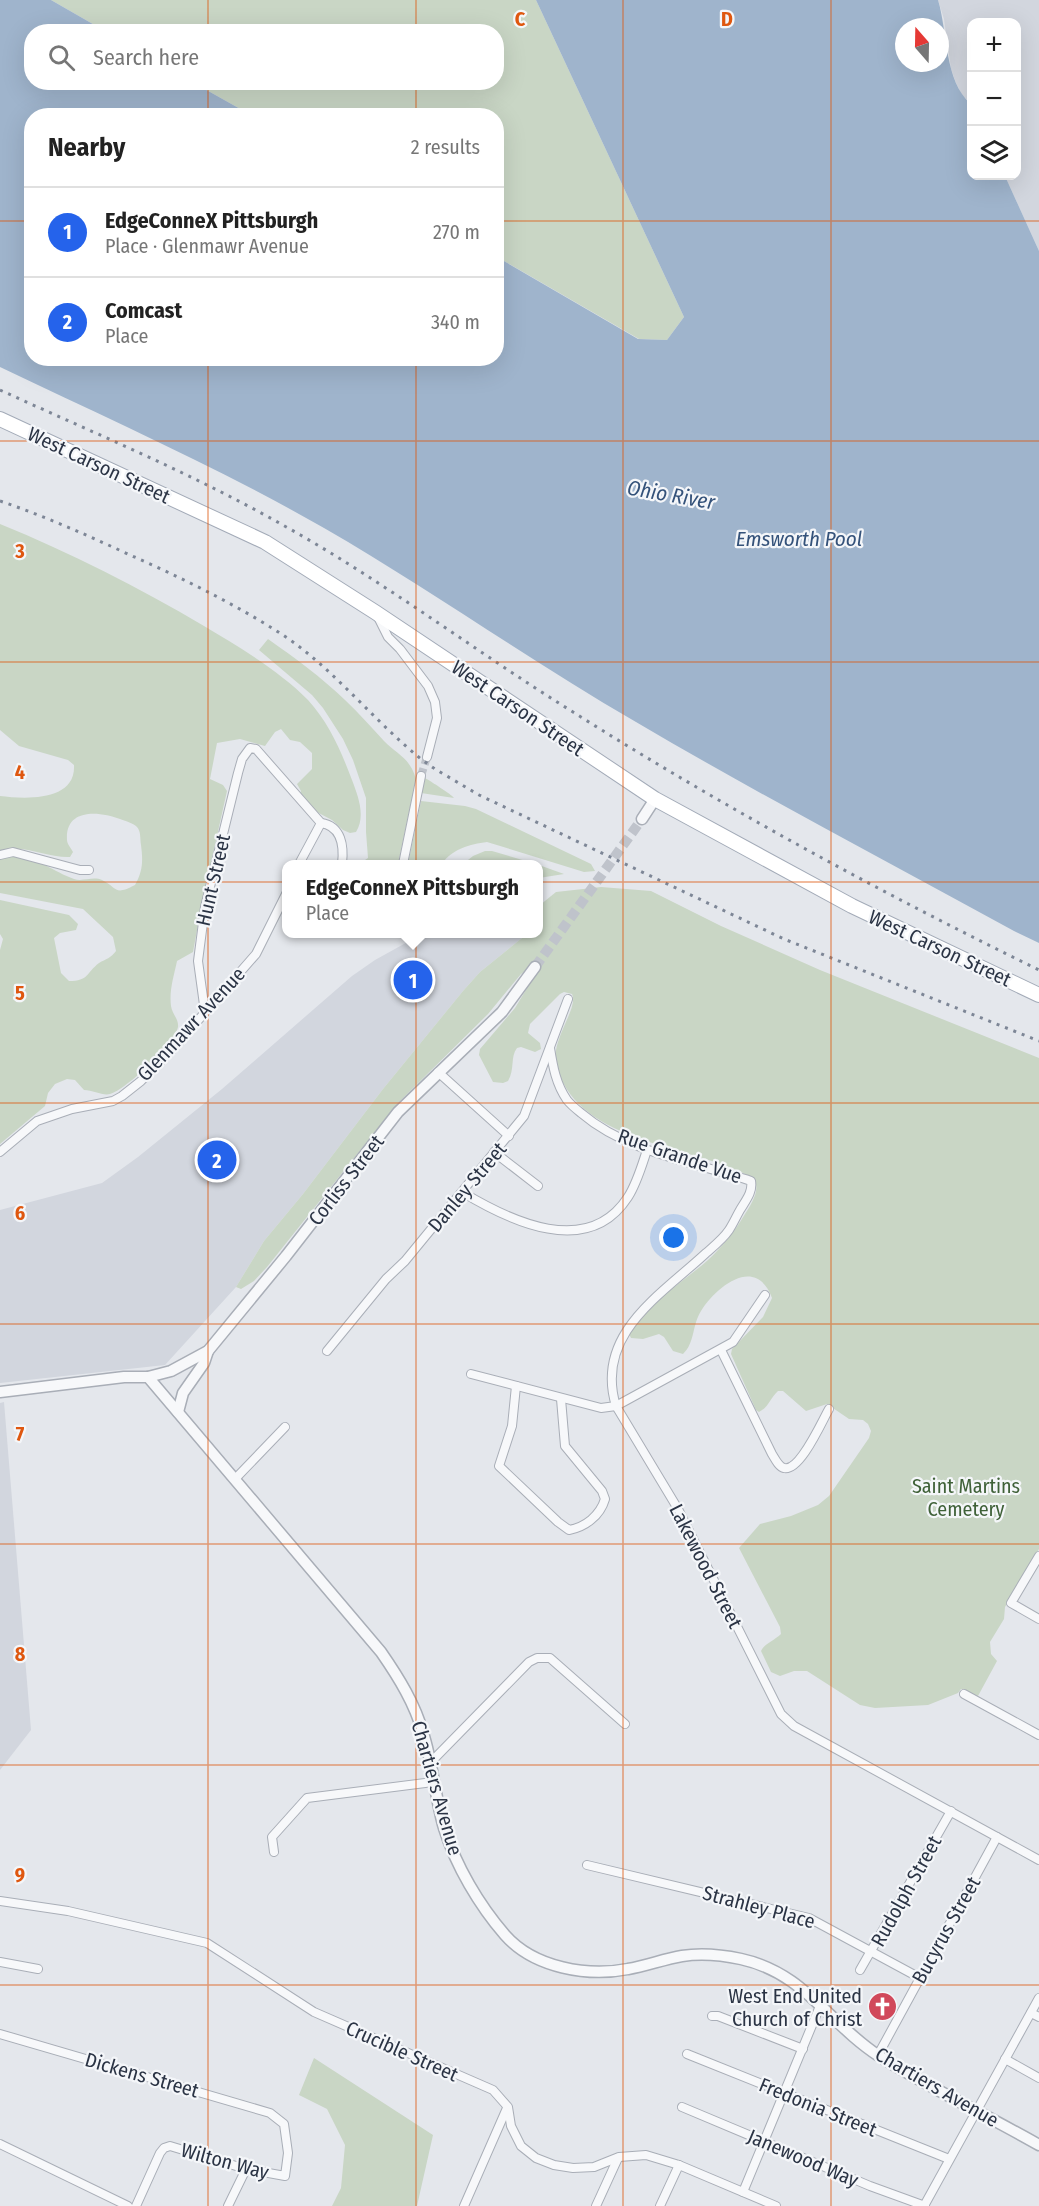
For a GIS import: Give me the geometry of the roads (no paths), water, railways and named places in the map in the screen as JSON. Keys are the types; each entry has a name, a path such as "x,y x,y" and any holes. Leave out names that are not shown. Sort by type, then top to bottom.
{"main road":[{"name":"West Carson Street","path":"0,419 265,542 375,612 655,799 852,906 1039,995"}],"street":[{"path":"375,612 388,637 428,686 435,702 437,717 427,757"},
{"name":"Hunt Street","path":"205,1012 200,987 200,942 205,907 238,773 246,751 250,748 256,749 321,823"},
{"path":"404,860 421,776"},
{"path":"642,819 655,799"},
{"path":"301,860 321,823 333,827 340,836 342,860"},
{"path":"0,855 13,852 80,870 89,870"},
{"name":"Glenmawr Avenue","path":"0,1152 37,1121 52,1114 113,1101 122,1096 173,1049 256,954 282,902"},
{"name":"Corliss Street","path":"148,1377 171,1371 208,1351 286,1256 398,1112 502,1012 535,967"},
{"name":"Danley Street","path":"327,1352 524,1116 568,999"},
{"name":"Rue Grande Vue","path":"550,1048 556,1079 568,1102 593,1123 647,1150 751,1181"},
{"path":"438,1072 509,1136"},
{"path":"462,1192 492,1210 543,1228 571,1231 590,1227 606,1220 628,1198 647,1150"},
{"path":"494,1152 538,1186"},
{"name":"Lakewood Street","path":"751,1181 752,1189 728,1231 652,1301 628,1327 621,1339 611,1368 612,1391 616,1406 678,1509 781,1714 794,1726 1039,1860"},
{"path":"471,1374 601,1408 616,1406 733,1342 765,1295"},
{"path":"721,1350 772,1454 780,1466 785,1469 800,1461 829,1409"},
{"path":"178,1412 183,1393 204,1363 208,1351"},
{"path":"0,1392 124,1377 148,1377"},
{"name":"Chartiers Avenue","path":"148,1377 381,1652 396,1674 407,1693 423,1734 445,1830 472,1888 506,1936 549,1963 566,1968 607,1973 682,1956 705,1955 744,1960 763,1966 785,1976 810,1993 844,2029 878,2055 1039,2145"},
{"path":"516,1386 512,1426 499,1466 568,1530 581,1527 592,1518 603,1506 605,1499 602,1491 565,1446 561,1399"},
{"path":"235,1479 285,1427"},
{"path":"1039,1556 1011,1603 1039,1619"},
{"path":"430,1763 529,1662 537,1658 550,1658 625,1724"},
{"path":"964,1694 1039,1735"},
{"path":"274,1852 272,1837 307,1798 433,1782"},
{"name":"Rudolph Street","path":"860,1970 951,1811"},
{"name":"Bucyrus Street","path":"878,2055 997,1837"},
{"name":"Strahley Place","path":"587,1865 809,1918 920,1978"},
{"name":"Crucible Street","path":"0,1900 68,1911 207,1943 314,2012 493,2090 508,2107"},
{"path":"0,1962 38,1969"},
{"path":"924,2206 1005,2059 1035,2015 1039,1998"},
{"path":"743,2192 820,2006"},
{"path":"712,2016 718,2016 803,2049"},
{"name":"Dickens Street","path":"0,2034 270,2113 281,2120 287,2139 285,2176"},
{"name":"Fredonia Street","path":"687,2054 949,2159"},
{"path":"1005,2059 1039,2078"},
{"path":"508,2107 511,2126 521,2146 536,2158 554,2165 573,2168 594,2167 619,2157 646,2155 680,2165 776,2206"},
{"path":"464,2206 508,2107"},
{"name":"Janewood Way","path":"682,2107 870,2186 924,2206"},
{"path":"0,2144 128,2206"},
{"name":"Wilton Way","path":"136,2206 164,2148 170,2146 246,2169 285,2176"},
{"path":"596,2206 619,2157"},
{"path":"660,2206 680,2165"},
{"path":"228,2206 246,2169"}],"water":[{"name":"Emsworth Pool","path":"0,0 51,0 93,24 24,24 24,90 206,90 239,108 24,108 24,366 504,366 504,261 638,339 667,340 684,317 536,0 938,0 942,18 895,18 895,72 949,72 949,61 956,83 967,100 967,180 1007,180 1039,251 1039,943 824,828 683,749 557,675 403,575 324,528 164,444 0,367"}],"tunnel":[{"path":"421,776 427,757"},
{"path":"535,967 642,819"}],"railway":[{"path":"0,390 247,505 355,568 536,689 744,815 861,879 1039,970"},
{"path":"0,501 65,526 150,564 208,592 283,635 319,663 421,759 479,795 784,939 1039,1041"}],"place":[{"name":"EdgeConneX Pittsburgh","path":"413,980"},
{"name":"Comcast","path":"217,1160"},
{"name":"West End United Church of Christ","path":"883,2007"}],"water label":[{"name":"Ohio River","path":"671,495"}],"park label":[{"name":"Saint Martins Cemetery","path":"966,1498"}]}
